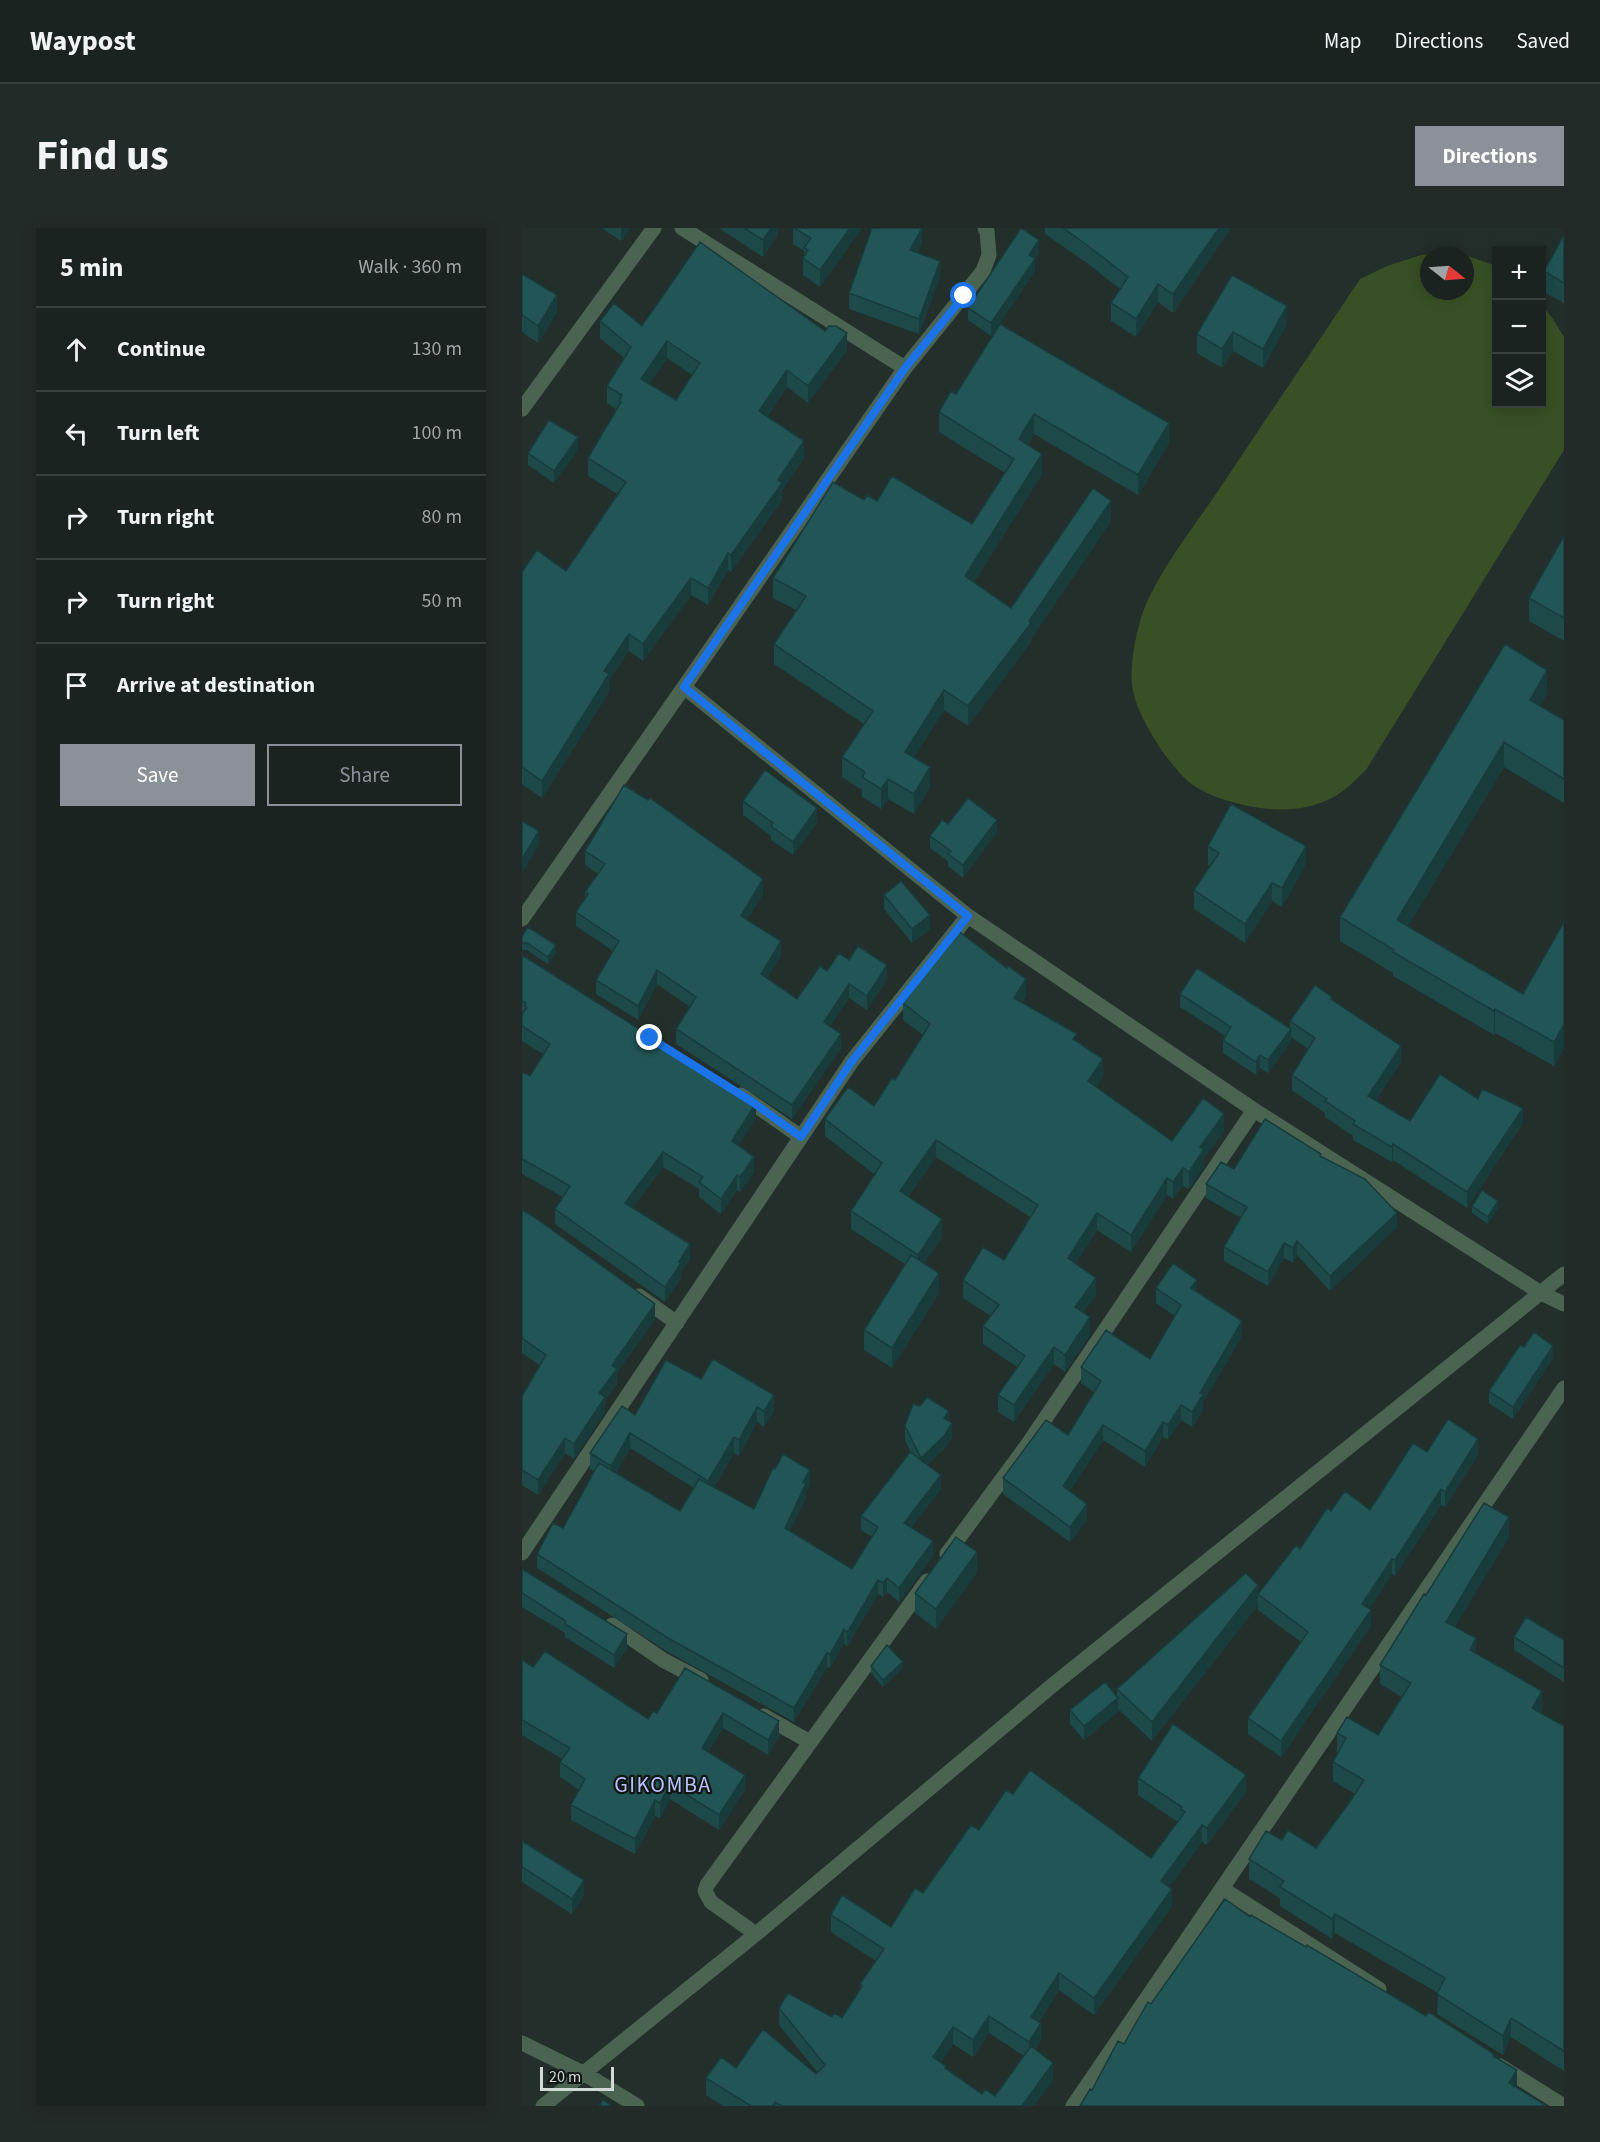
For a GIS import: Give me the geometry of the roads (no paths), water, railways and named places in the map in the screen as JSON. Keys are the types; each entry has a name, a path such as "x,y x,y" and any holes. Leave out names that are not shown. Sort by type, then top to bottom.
{"street":[{"path":"522,409 654,228"},
{"path":"681,228 905,368"},
{"path":"522,919 905,368 982,271 989,255 985,228"},
{"path":"684,687 968,916 1254,1110 1542,1293 1564,1304"},
{"path":"522,1553 852,1061 968,916"},
{"path":"731,1088 801,1137"},
{"path":"756,1934 711,1902 705,1891 707,1885 877,1648 1028,1444 1254,1110"},
{"path":"543,2106 756,1934 1054,1684 1564,1274"},
{"path":"629,1288 677,1323"},
{"path":"1073,2106 1564,1388"},
{"path":"601,1619 663,1660 711,1686"},
{"path":"750,1708 810,1742"},
{"path":"1223,1889 1389,1995"},
{"path":"522,2043 585,2074 637,2106"},
{"path":"1486,2057 1564,2106"}],"district":[{"name":"GIKOMBA","path":"663,1784"}]}
